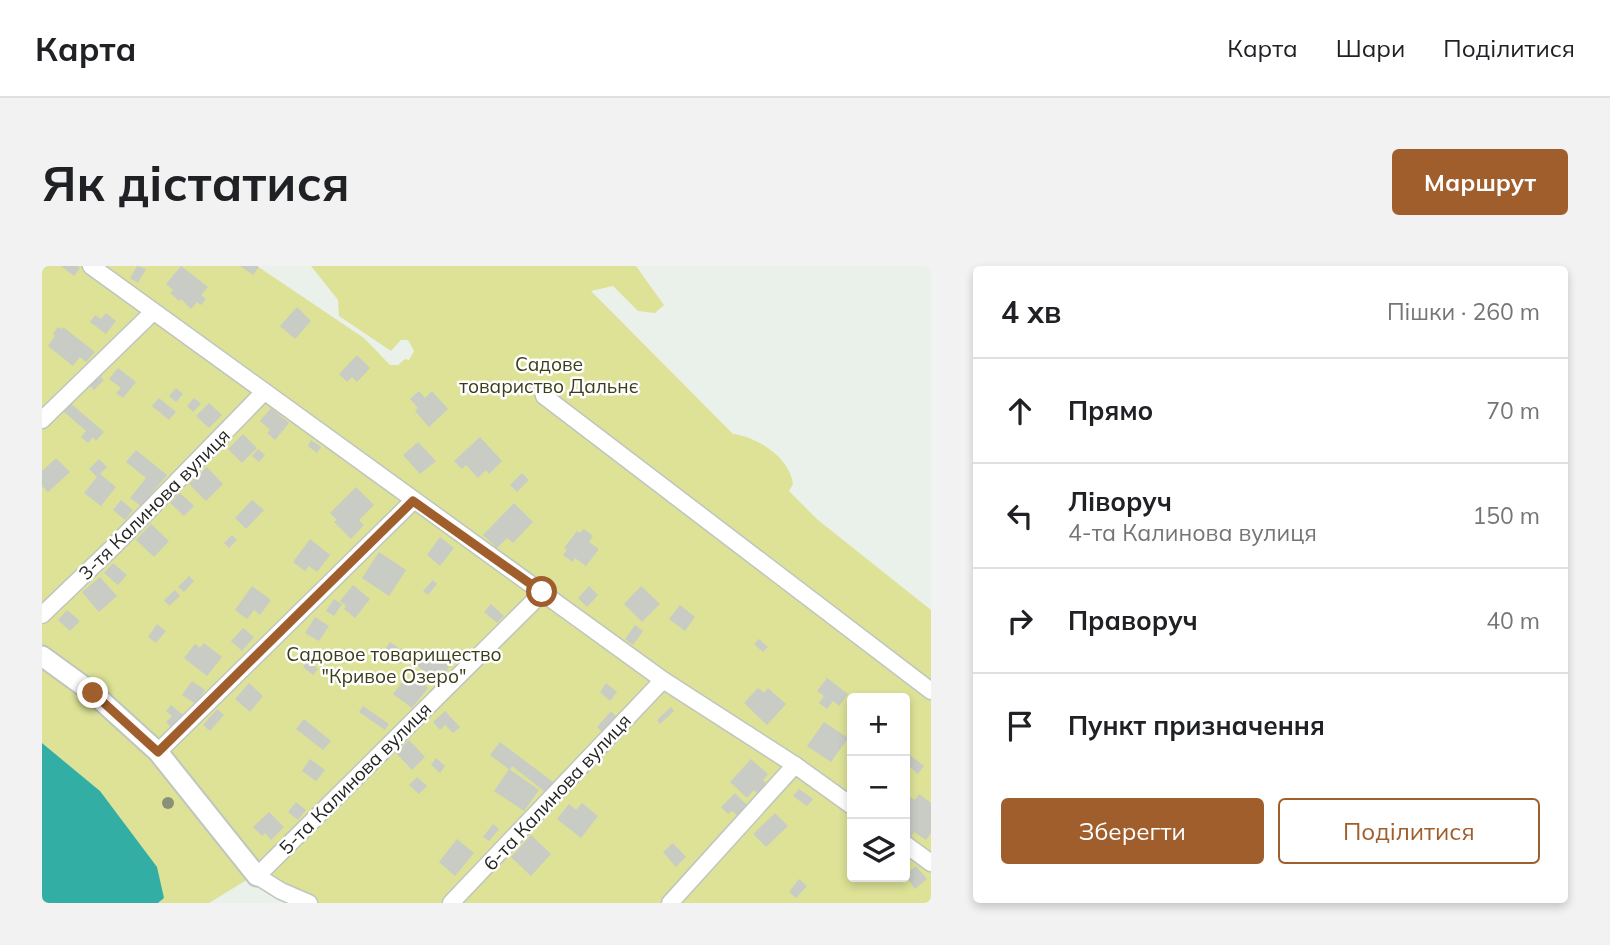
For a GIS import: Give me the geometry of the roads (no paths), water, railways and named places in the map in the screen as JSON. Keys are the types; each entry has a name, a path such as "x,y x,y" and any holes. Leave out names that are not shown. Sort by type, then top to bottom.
{"street":[{"path":"91,266 663,680 795,765 847,802"},
{"path":"42,420 153,312"},
{"name":"3-тя Калинова вулиця","path":"42,615 113,547 264,392"},
{"path":"544,396 931,691"},
{"path":"158,752 413,501"},
{"name":"5-та Калинова вулиця","path":"257,876 542,592"},
{"path":"42,656 93,693 158,752 257,876 282,897 309,903"},
{"name":"6-та Калинова вулиця","path":"451,903 663,680"},
{"path":"670,903 795,765"},
{"path":"910,848 931,863"}],"water":[{"path":"42,743 100,791 157,867 164,898 158,903 42,903"}],"park label":[{"name":"Садове товариство Дальнє","path":"549,375"},
{"name":"Садовое товарищество \"Кривое Озеро\"","path":"394,665"}]}
